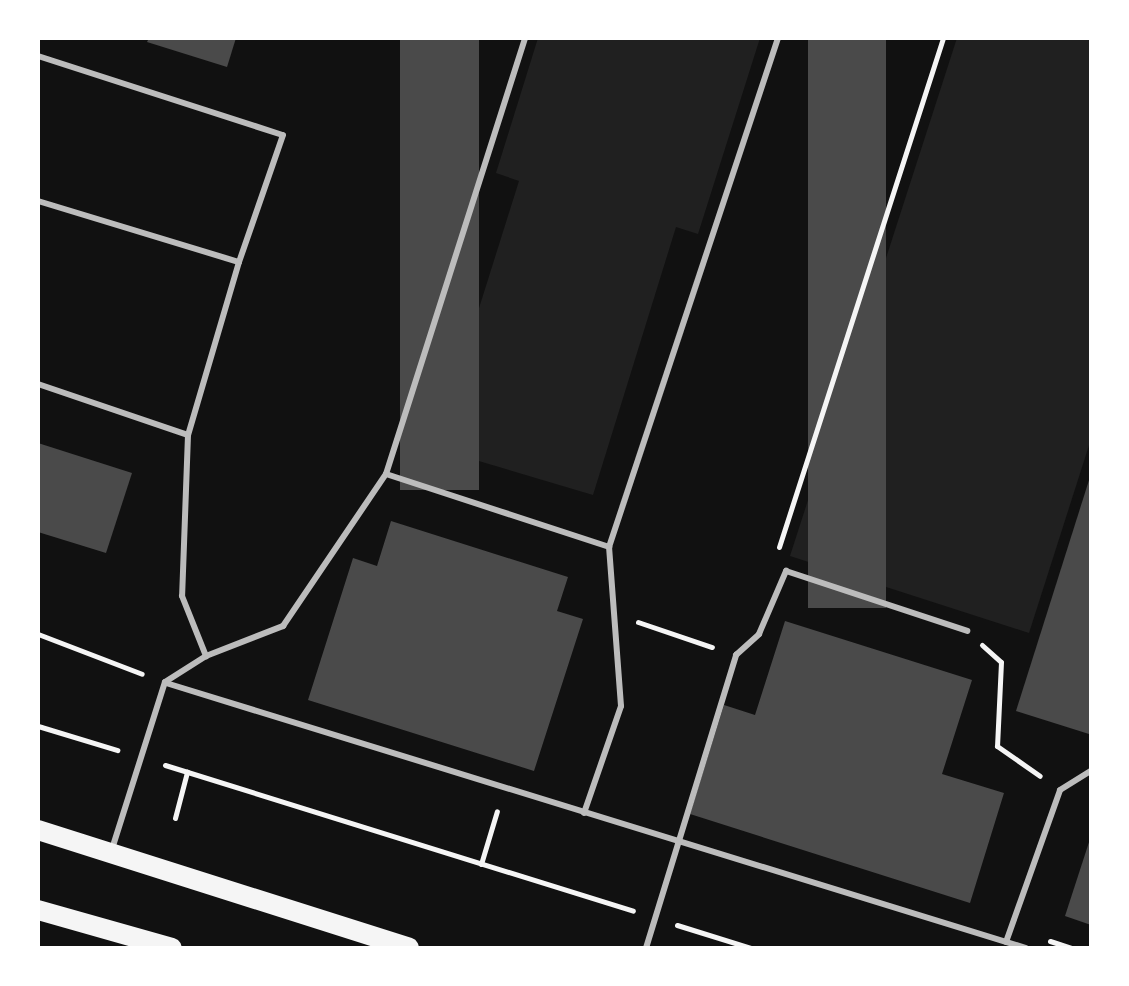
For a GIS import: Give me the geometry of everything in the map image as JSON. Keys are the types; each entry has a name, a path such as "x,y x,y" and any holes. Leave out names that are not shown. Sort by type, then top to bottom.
{"main road":[{"path":"38,830 409,948"},
{"path":"38,910 172,948"}],"lane":[{"path":"110,855 138,757 165,682 206,656 283,626 386,474 525,38"},
{"path":"584,813 621,706 609,547 778,38"},
{"path":"38,56 283,135 239,262 188,435 182,596 206,656"},
{"path":"38,201 239,262"},
{"path":"38,384 188,435"},
{"path":"386,474 609,547"},
{"path":"646,948 736,655 759,634 786,571 967,631"},
{"path":"165,682 1026,948"},
{"path":"1006,942 1060,790 1091,771"},
{"path":"984,948 987,937"}],"path":[{"path":"786,571 779,548 943,38"},
{"path":"630,607 636,621 736,655"},
{"path":"967,631 1001,662 997,746 1060,790"},
{"path":"38,634 165,682"},
{"path":"38,726 751,948"},
{"path":"175,818 187,772"},
{"path":"481,864 504,788"}],"shaded area":[{"path":"538,38 760,38 698,234 676,227 593,495 435,448 519,181 496,173"},
{"path":"957,38 1091,38 1091,439 1029,633 790,556"}],"building":[{"path":"149,38 236,38 227,67 147,42"},
{"path":"400,38 479,38 479,490 400,490"},
{"path":"808,38 886,38 886,608 808,608"},
{"path":"38,443 132,473 106,553 38,532"},
{"path":"1090,477 1091,729 1089,734 1016,711"},
{"path":"391,521 568,577 557,611 583,619 534,771 308,700 353,558 377,566"},
{"path":"785,621 972,680 942,774 1004,793 970,903 690,814 724,705 755,715"},
{"path":"1091,836 1091,925 1065,916"}]}
